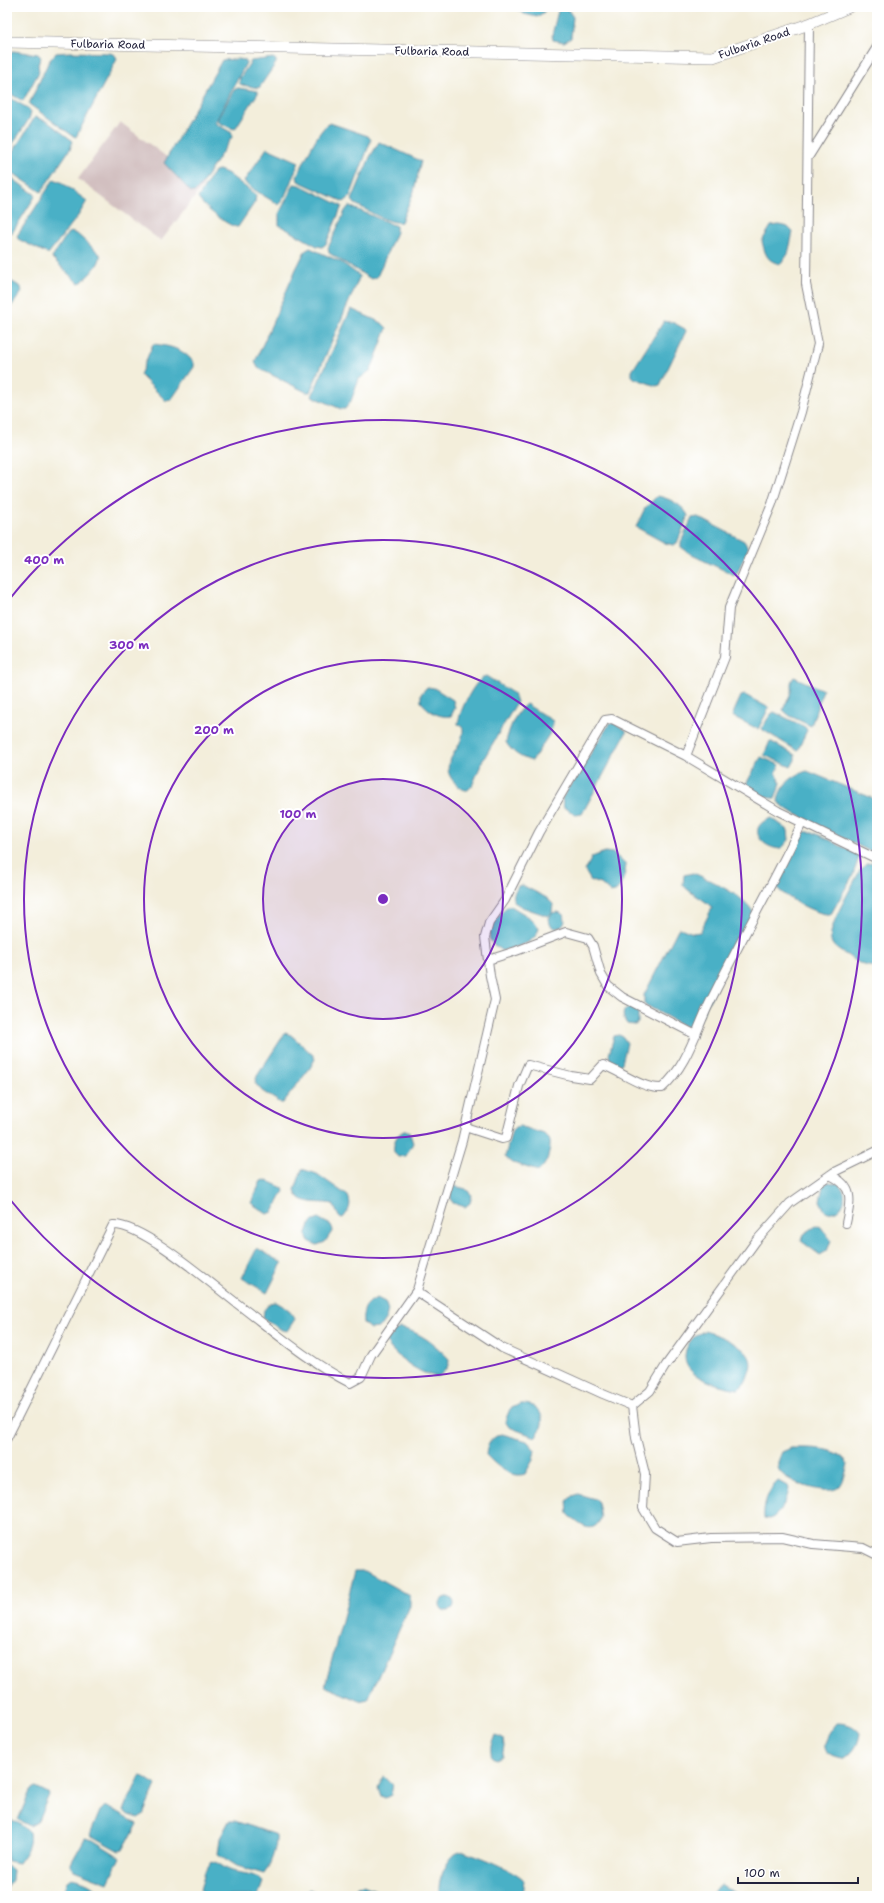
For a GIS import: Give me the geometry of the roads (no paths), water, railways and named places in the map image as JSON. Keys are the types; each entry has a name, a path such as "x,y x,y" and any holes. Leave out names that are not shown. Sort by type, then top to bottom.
{"main road":[{"name":"Fulbaria Road","path":"7,42 713,57 808,24 849,7"}],"street":[{"path":"686,756 725,657 729,608 772,504 801,412 818,344 806,284 809,156 808,24"},
{"path":"809,156 877,47"},
{"path":"7,1438 113,1225 121,1225 136,1230 174,1255 268,1328 334,1375 350,1383 361,1377 371,1355 417,1290 465,1127 495,1000 485,937 489,923 505,900 539,832 605,720 612,719 686,756 778,811 877,859"},
{"path":"465,1127 502,1139 506,1138 519,1086 528,1065 590,1079 603,1065 645,1085 655,1088 662,1088 682,1064 709,1004 774,882 802,822"},
{"path":"488,960 566,932 588,938 593,946 601,974 608,986 622,997 696,1035"},
{"path":"632,1406 650,1391 666,1365 756,1241 790,1203 830,1175 877,1151"},
{"path":"830,1175 842,1183 849,1194 849,1208 846,1223"},
{"path":"417,1290 420,1294 502,1348 632,1406"},
{"path":"632,1406 636,1438 645,1474 643,1508 655,1528 677,1542 711,1538 782,1537 813,1544 863,1548 877,1555"}],"water":[{"path":"513,7 546,7 544,12 537,17 524,14"},
{"path":"559,7 566,7 573,17 571,38 564,42 553,40 552,35"},
{"path":"13,51 38,54 41,57 38,64 39,72 23,101 7,92 7,56"},
{"path":"56,53 110,53 115,55 117,59 76,137 29,104 49,61"},
{"path":"273,58 276,60 276,63 259,88 242,85 239,83 240,78 251,61"},
{"path":"222,60 245,60 246,63 215,123 232,133 232,137 199,188 195,192 191,192 164,163"},
{"path":"238,88 258,91 258,93 235,129 218,122 218,119 234,90"},
{"path":"7,96 29,109 31,113 29,119 7,153"},
{"path":"35,117 48,122 73,141 70,149 41,192 7,169 7,161"},
{"path":"330,123 368,136 371,140 350,197 344,202 298,181 297,176 316,139 325,126"},
{"path":"379,142 421,161 414,191 401,222 384,219 355,204 352,200 370,157"},
{"path":"267,148 299,162 285,196 279,205 248,186 244,181"},
{"path":"219,170 227,173 256,195 255,202 238,227 229,224 216,216 198,198 214,171"},
{"path":"7,175 36,195 12,233 7,230"},
{"path":"54,179 61,182 87,201 78,216 48,254 18,239 17,236"},
{"path":"294,184 300,185 342,206 326,244 322,247 317,246 279,225 279,214"},
{"path":"349,206 396,226 396,232 377,277 371,279 329,253 328,248 345,211"},
{"path":"779,225 788,227 793,232 788,254 781,264 776,263 767,257 762,241 771,226"},
{"path":"70,232 77,234 100,254 99,262 94,269 82,282 78,283 52,258 67,234"},
{"path":"310,248 341,262 360,276 310,392 306,392 258,368 255,362 296,269 305,251"},
{"path":"7,279 21,287 22,292 7,312"},
{"path":"351,309 382,323 387,328 371,370 359,379 351,401 345,409 341,409 312,396"},
{"path":"664,321 674,323 686,331 660,385 656,386 634,378 632,376 632,371"},
{"path":"153,344 170,347 180,351 194,363 194,367 171,400 166,401 140,375"},
{"path":"657,496 666,498 680,506 688,516 677,543 673,545 665,543 636,527 645,508"},
{"path":"698,517 744,541 748,548 737,573 734,575 692,555 681,547 681,542 692,518"},
{"path":"486,676 514,694 517,702 483,760 472,786 468,790 464,790 449,774 448,766 462,737 463,728 458,724 461,712 472,690 481,679"},
{"path":"794,677 823,690 811,726 790,716 783,710 791,692 791,683"},
{"path":"427,687 434,688 453,700 455,708 451,716 438,715 421,702 421,694"},
{"path":"745,695 769,708 758,729 732,716 741,696"},
{"path":"526,704 553,721 550,733 532,761 517,754 506,742 513,722"},
{"path":"774,712 805,727 807,730 798,750 763,730 762,728 770,715"},
{"path":"610,723 614,723 626,730 626,733 582,814 576,815 563,807 562,798"},
{"path":"770,741 795,755 795,760 791,767 764,755"},
{"path":"761,757 780,765 776,773 781,783 775,798 768,798 759,795 745,786"},
{"path":"807,771 877,800 877,855 788,810 778,802 784,786 792,778"},
{"path":"772,818 788,830 789,840 781,849 773,848 767,845 758,836 759,826 764,821"},
{"path":"805,832 813,832 857,854 859,857 853,875 831,914 818,912 803,906 778,889 780,876 787,858 796,842"},
{"path":"605,852 613,853 626,865 624,877 618,889 611,893 601,884 591,881 585,871 592,857"},
{"path":"866,864 877,864 877,965 875,967 867,966 853,960 838,950 831,941 833,926 841,906 860,870"},
{"path":"693,873 718,884 736,895 750,907 753,913 696,1027 691,1030 646,1005 644,1003 644,995 678,929 680,928 693,933 700,932 712,908 683,885 684,875"},
{"path":"522,885 547,898 553,904 552,913 548,916 522,907 514,902 516,890 518,886"},
{"path":"508,906 511,906 529,917 539,927 537,933 530,941 502,951 491,942 489,936 495,921"},
{"path":"557,912 564,917 565,920 560,927 557,928 550,923 549,920 554,913"},
{"path":"631,1006 635,1007 638,1013 638,1023 635,1025 627,1024 623,1016 624,1011"},
{"path":"285,1033 291,1035 313,1055 315,1059 310,1068 283,1103 281,1103 262,1091 255,1083 257,1076"},
{"path":"619,1035 623,1037 627,1043 622,1063 619,1066 611,1063 609,1055 614,1036"},
{"path":"520,1126 544,1134 550,1140 548,1157 544,1165 538,1171 513,1163 505,1157 512,1130 515,1127"},
{"path":"404,1131 409,1131 413,1143 406,1156 398,1157 394,1153 394,1143 398,1135"},
{"path":"302,1169 317,1174 348,1196 350,1202 349,1208 343,1218 339,1217 333,1204 305,1201 297,1195 295,1190"},
{"path":"265,1180 283,1188 284,1191 273,1212 267,1214 251,1203 261,1181"},
{"path":"828,1182 839,1184 845,1196 840,1208 833,1212 825,1211 820,1201 823,1186"},
{"path":"454,1186 466,1189 472,1195 470,1203 465,1207 453,1203 450,1194"},
{"path":"319,1219 331,1225 333,1230 325,1242 317,1245 309,1241 306,1235 311,1222"},
{"path":"816,1226 820,1226 831,1240 827,1251 820,1255 801,1241 804,1234"},
{"path":"257,1248 282,1263 267,1293 242,1278"},
{"path":"377,1298 385,1302 388,1310 386,1318 379,1328 370,1329 363,1323 363,1315 367,1305"},
{"path":"276,1302 288,1309 295,1319 287,1331 282,1330 263,1318 264,1310 270,1303"},
{"path":"400,1328 414,1332 427,1339 449,1359 446,1369 439,1376 433,1376 417,1369 401,1358 389,1346 386,1341 390,1334"},
{"path":"704,1331 730,1341 747,1354 751,1361 750,1369 746,1381 738,1389 711,1382 694,1374 688,1367 685,1360 686,1350 689,1343 693,1338"},
{"path":"520,1404 534,1407 541,1414 542,1425 535,1437 509,1427 505,1421 510,1409"},
{"path":"502,1434 527,1441 535,1450 533,1460 525,1474 514,1475 509,1473 499,1467 486,1455 487,1448 492,1439"},
{"path":"791,1448 822,1449 837,1454 843,1458 848,1464 841,1485 834,1490 817,1489 807,1487 783,1475 778,1468 779,1461 782,1452"},
{"path":"778,1481 789,1487 786,1500 774,1517 770,1519 764,1518 764,1508 767,1498 771,1489"},
{"path":"578,1494 595,1499 598,1502 601,1518 598,1524 594,1527 590,1528 581,1525 568,1514 567,1501 572,1496"},
{"path":"355,1571 365,1571 410,1596 410,1606 368,1699 359,1701 325,1686"},
{"path":"444,1597 450,1597 454,1601 454,1607 450,1611 444,1611 440,1607 440,1601"},
{"path":"836,1723 850,1725 860,1733 855,1748 843,1759 829,1754 825,1746 828,1735"},
{"path":"496,1736 503,1739 504,1746 502,1756 496,1759 492,1757 491,1749 492,1743"},
{"path":"140,1776 156,1785 143,1815 138,1818 127,1814 124,1810"},
{"path":"385,1777 393,1785 391,1795 385,1798 381,1796 378,1788 382,1779"},
{"path":"36,1787 49,1795 37,1822 30,1826 18,1820 30,1791"},
{"path":"105,1806 120,1813 137,1824 123,1850 119,1851 90,1835 100,1811"},
{"path":"7,1818 20,1824 29,1832 27,1849 18,1863 7,1861"},
{"path":"229,1821 235,1821 276,1835 276,1845 273,1855 264,1874 237,1866 218,1854 220,1838"},
{"path":"85,1838 93,1840 120,1857 108,1883 74,1870 70,1865"},
{"path":"463,1851 495,1863 519,1876 524,1880 522,1896 440,1896 440,1880 447,1863 454,1855"},
{"path":"212,1861 229,1870 253,1875 260,1879 263,1882 258,1896 210,1896 200,1890 205,1871"},
{"path":"7,1865 13,1870 12,1880 7,1887"},
{"path":"71,1878 84,1881 95,1888 100,1896 63,1896 66,1882"},
{"path":"720,1884 741,1896 711,1896"},
{"path":"363,1885 378,1891 383,1896 351,1896 357,1886"},
{"path":"309,1889 325,1896 304,1896"}]}
